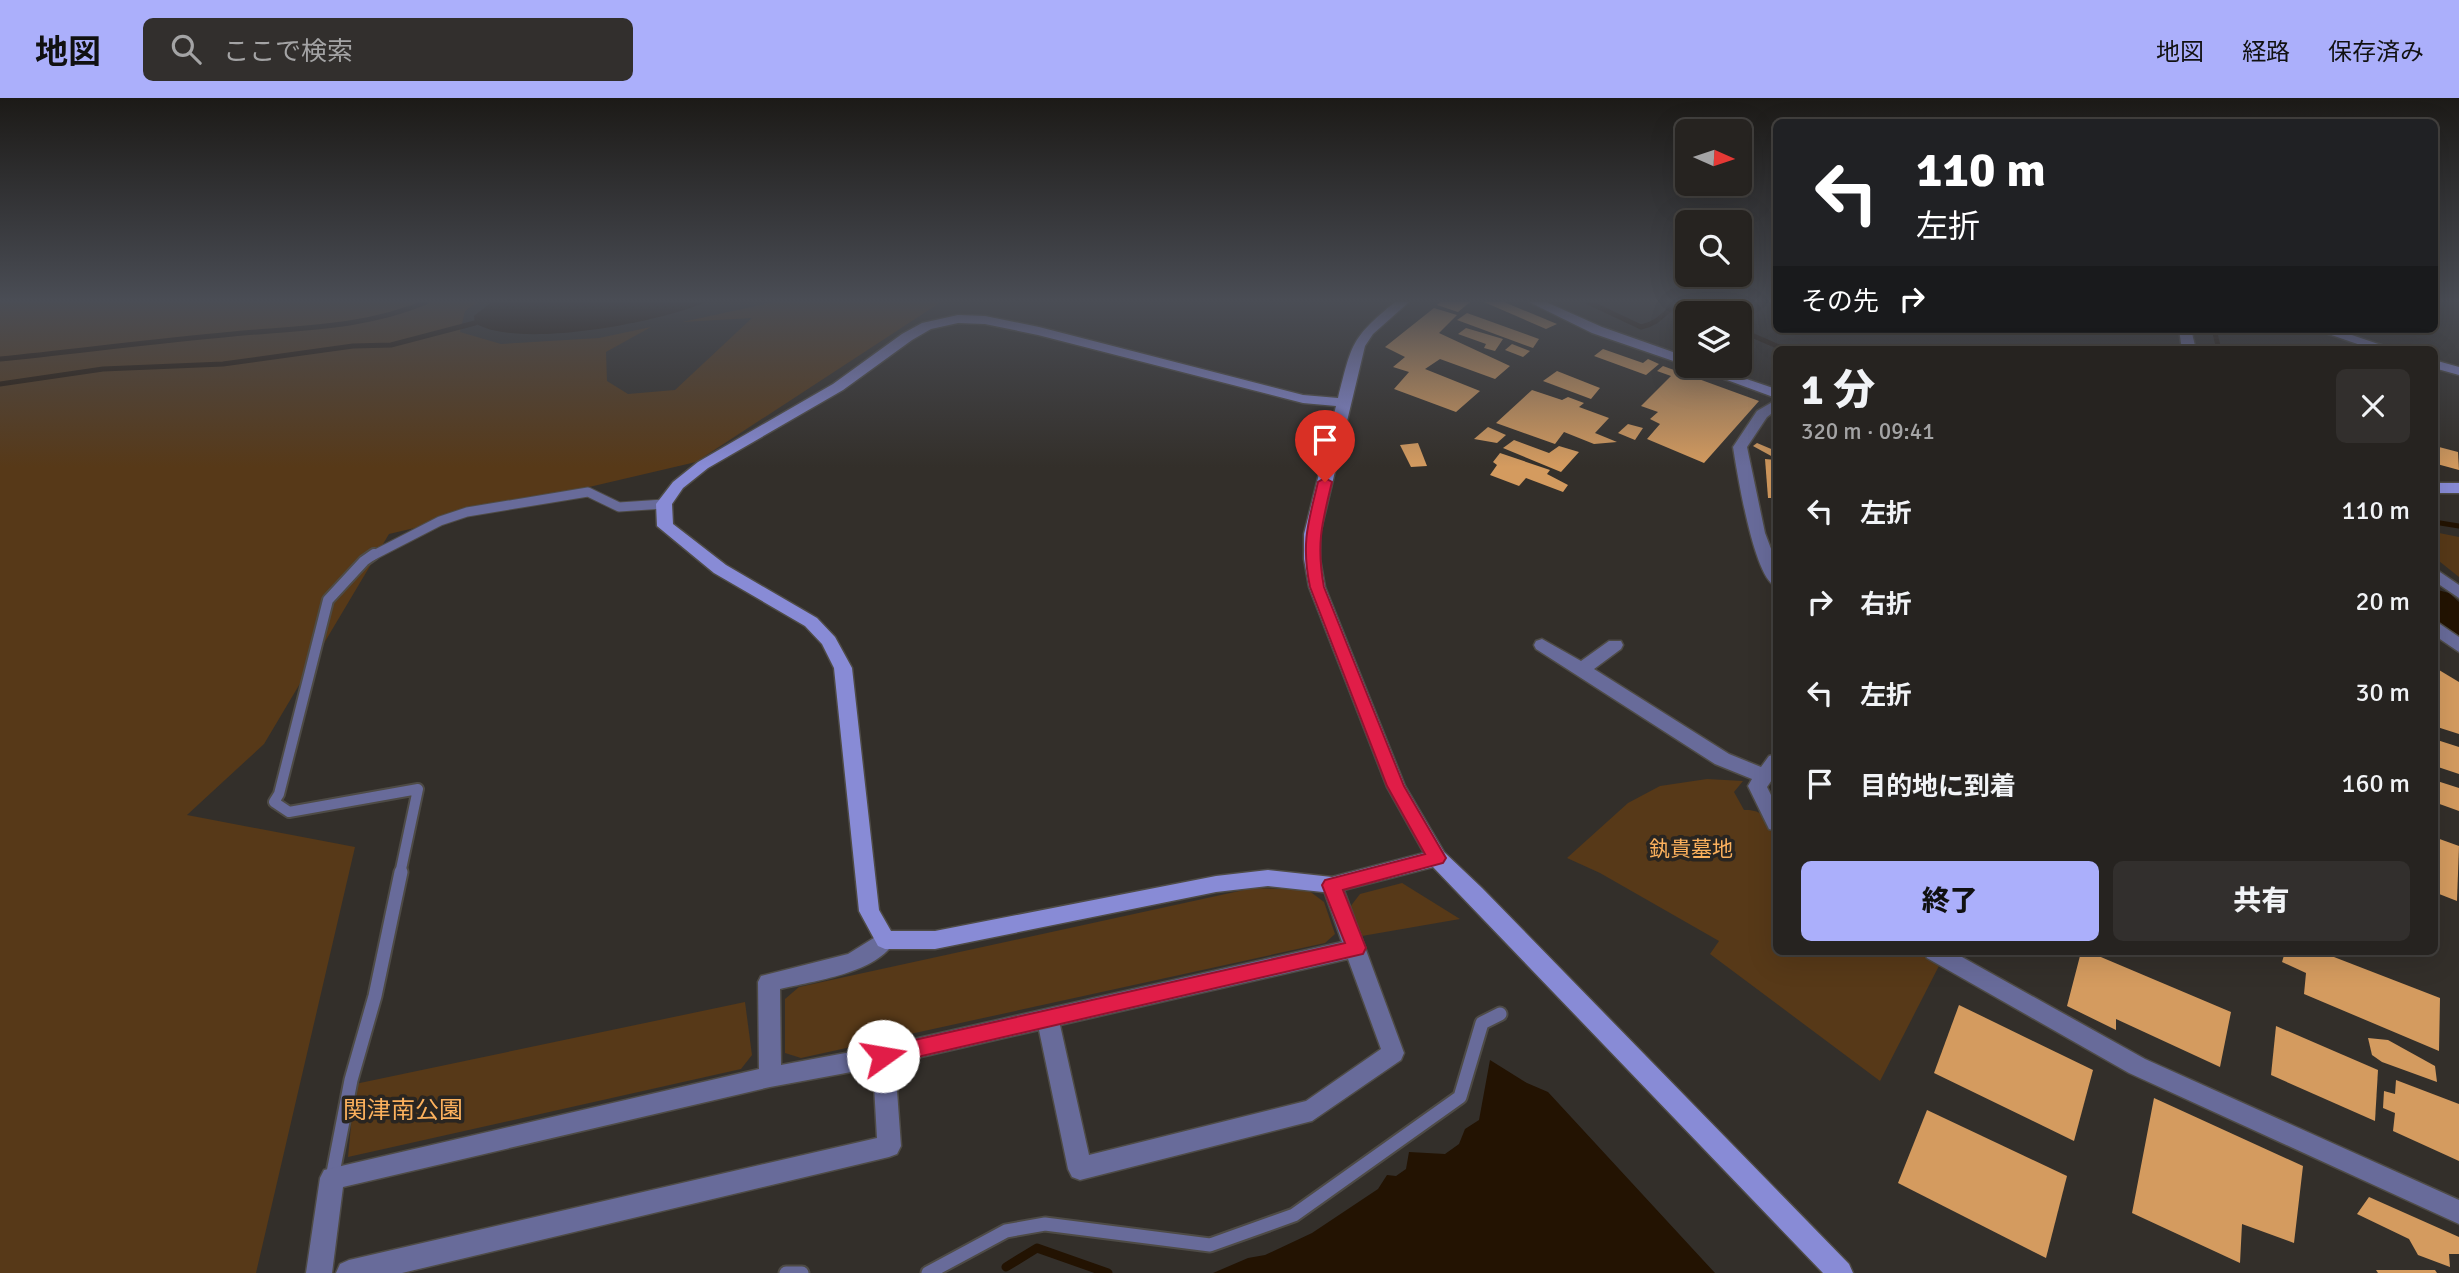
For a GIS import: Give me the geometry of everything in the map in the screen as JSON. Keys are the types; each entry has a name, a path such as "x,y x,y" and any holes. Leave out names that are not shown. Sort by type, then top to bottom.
{"street":[{"path":"880,357 838,387 703,465 678,485 664,504 665,526 720,569 811,622 829,641 843,668 869,911 885,940"},
{"path":"1139,357 1303,399 1344,403"},
{"path":"1355,357 1312,534 1311,559 1328,618 1396,786 1437,858 1475,894 1840,1273"},
{"path":"2438,365 2459,371"},
{"path":"1730,378 1773,393"},
{"path":"1773,406 1762,414 1740,447 1757,533 1773,573"},
{"path":"2438,488 2459,488"},
{"path":"2438,576 2459,593"},
{"path":"2438,629 2459,646"},
{"path":"1542,645 1722,760 1764,776"},
{"path":"1581,670 1615,645"},
{"path":"1773,765 1756,786 1773,818"},
{"path":"770,1077 769,982 854,962 885,940 935,940 1216,884 1268,878 1332,885 1437,858"},
{"path":"1048,1019 1080,1169 1312,1110 1393,1053 1332,885"},
{"path":"319,1273 332,1178 770,1077 883,1056 1357,948"},
{"path":"1939,955 2137,1066 2459,1212"},
{"path":"349,1273 890,1146 883,1056"}],"lane":[{"path":"332,1178 351,1080 374,996 418,789 289,812 274,802 279,794 328,600 345,580 372,556 411,533 467,512 588,492 600,496 611,505 629,508 664,504"},
{"path":"928,1273 1006,1231 1045,1224 1210,1245 1294,1215 1460,1097 1482,1023 1500,1014"},
{"path":"786,1273 802,1273"}],"green space":[{"path":"0,357 606,357 607,381 628,394 675,390 710,357 857,357 696,462 389,534 264,744 187,815 355,847 256,1273 0,1273"},
{"path":"2438,533 2459,537 2459,577 2438,560"},
{"name":"釻貴墓地","path":"1707,779 1743,781 1734,792 1744,810 1763,815 1773,828 1773,955 1933,955 1942,960 1880,1081 1710,954 1719,941 1600,873 1567,858 1628,803 1660,786"},
{"path":"1402,883 1460,919 1362,936 1350,907 1360,894"},
{"path":"1253,888 1308,890 1324,902 1335,934 1325,943 801,1058 785,1053 785,999 799,987"},
{"name":"関津南公園","path":"745,1002 752,1055 741,1069 348,1157 355,1084"}],"shaded area":[{"path":"1490,1060 1527,1083 1548,1092 1715,1273 1213,1273 1248,1258 1265,1255 1312,1233 1378,1189 1387,1175 1396,1176 1406,1169 1409,1152 1445,1154 1459,1144 1465,1129 1479,1120"}],"building":[{"path":"1405,357 1490,357 1510,366 1495,379 1440,359 1425,369 1480,391 1456,412 1394,389 1409,372 1393,367"},
{"path":"1596,357 1625,357 1643,363 1648,359 1659,364 1646,375"},
{"path":"1663,366 1675,370 1675,378 1696,378 1759,401 1704,463 1647,439 1660,424 1650,419 1658,412 1641,406 1671,376 1657,371"},
{"path":"1557,371 1600,388 1591,399 1543,381"},
{"path":"1532,390 1562,400 1568,397 1584,403 1579,407 1609,418 1595,433 1617,442 1594,444 1564,432 1555,444 1496,423"},
{"path":"1628,424 1643,428 1635,440 1618,433"},
{"path":"1488,427 1506,435 1497,443 1474,439"},
{"path":"1514,440 1549,453 1559,446 1579,452 1561,472 1503,448"},
{"path":"1418,443 1427,466 1411,467 1400,445"},
{"path":"1757,443 1773,450 1773,457 1753,446"},
{"path":"2439,447 2458,452 2459,470 2438,464"},
{"path":"1500,453 1550,470 1547,474 1568,485 1563,492 1526,478 1519,486 1490,475 1497,465 1493,462"},
{"path":"1765,459 1773,460 1773,498 1768,498"},
{"path":"2438,669 2459,682 2459,734 2438,727"},
{"path":"2438,740 2459,747 2459,774 2438,767"},
{"path":"2438,781 2459,788 2459,811 2438,803"},
{"path":"2438,838 2459,846 2457,901 2438,894"},
{"path":"2080,955 2096,955 2231,1012 2220,1067 2116,1019 2116,1030 2067,1006"},
{"path":"2284,955 2329,955 2440,998 2439,1051 2304,994 2306,973 2282,962"},
{"path":"1959,1005 2093,1070 2074,1141 1934,1073"},
{"path":"2276,1026 2378,1070 2375,1121 2271,1075"},
{"path":"2368,1038 2388,1040 2435,1066 2437,1082 2382,1062 2372,1055"},
{"path":"2396,1080 2459,1104 2459,1161 2393,1131 2395,1113 2383,1108 2384,1091 2395,1094"},
{"path":"2154,1098 2303,1166 2294,1243 2242,1224 2240,1263 2132,1213"},
{"path":"1927,1110 2067,1176 2046,1258 1898,1183"},
{"path":"2369,1197 2459,1237 2459,1254 2449,1254 2450,1267 2418,1255 2409,1239 2357,1214"},
{"path":"2376,1270 2435,1270 2437,1273 2378,1273"}],"waterway":[{"path":"0,359 20,357"},
{"path":"0,384 103,369 223,364 275,357"},
{"path":"2438,523 2459,526"},
{"path":"2438,606 2459,623"},
{"path":"1006,1267 1037,1248 1108,1273"}],"route":[{"path":"883,1056 1357,948 1332,885 1437,858 1396,786 1317,587 1311,559 1312,534 1325,482"}]}
